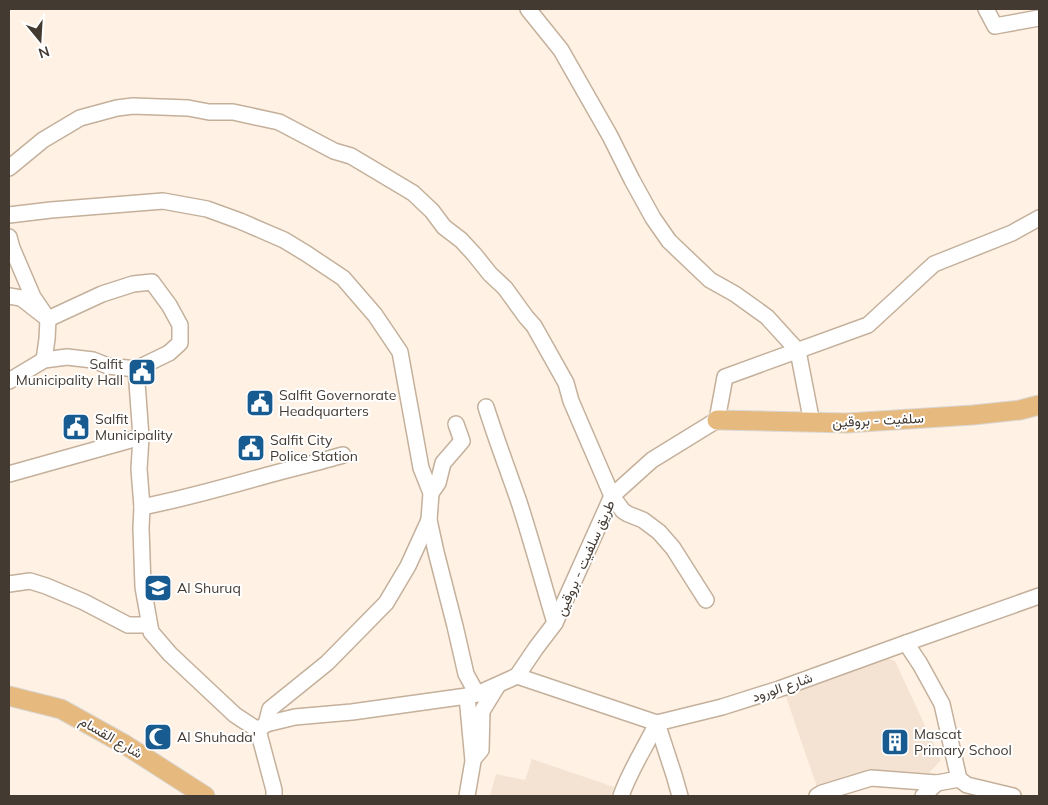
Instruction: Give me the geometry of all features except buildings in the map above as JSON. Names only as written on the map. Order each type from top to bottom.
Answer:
[{"type":"main road","name":"سلفيت - بروقين","points":[[717,420],[847,423],[973,415],[1020,410],[1039,405]]},
{"type":"main road","name":"شارع القسام","points":[[9,696],[61,709],[124,744],[205,796]]},
{"type":"main road","name":"شارع القسام","points":[[9,701],[56,714],[82,726],[195,796]]},
{"type":"street","points":[[528,9],[561,50],[610,136],[645,203],[669,241],[710,280],[735,294],[767,317],[798,351],[812,422]]},
{"type":"street","points":[[986,9],[995,26],[1039,18]]},
{"type":"street","points":[[9,168],[44,140],[80,118],[117,108],[133,106],[188,108],[209,112],[233,112],[280,122],[334,150],[351,156],[413,193],[432,211],[444,227],[461,240],[490,274],[505,288],[534,326],[566,383],[571,401],[612,496],[623,511],[643,520],[659,532],[673,548],[706,600]]},
{"type":"street","points":[[9,215],[163,201],[207,210],[240,221],[284,240],[307,254],[343,278],[376,315],[400,352],[421,468],[432,493]]},
{"type":"street","points":[[717,420],[726,377],[868,325],[934,264],[1012,233],[1039,218]]},
{"type":"street","points":[[9,237],[33,297],[48,319],[44,360]]},
{"type":"street","points":[[9,381],[44,360],[67,357],[93,360],[108,366],[136,369],[169,353],[180,343],[180,325],[170,305],[152,282],[133,284],[102,294],[48,319]]},
{"type":"street","points":[[9,296],[21,298],[48,319]]},
{"type":"street","points":[[136,369],[141,438],[139,469],[142,507],[140,528],[143,588],[151,632],[170,654],[235,715],[262,727],[295,717],[352,712],[472,695],[517,676],[657,723]]},
{"type":"street","points":[[486,407],[495,439],[506,462],[555,624]]},
{"type":"street","name":"طريق سلفيت - بروقين","points":[[517,676],[555,624],[612,496],[652,460],[717,420]]},
{"type":"street","points":[[456,424],[462,442],[443,463],[438,483],[432,493],[430,520],[436,552],[472,695],[473,761],[467,796]]},
{"type":"street","points":[[9,474],[141,438]]},
{"type":"street","points":[[142,507],[205,494],[343,454]]},
{"type":"street","points":[[274,796],[262,727],[270,709],[326,663],[386,603],[408,566],[430,520]]},
{"type":"street","points":[[9,584],[30,581],[84,602],[128,625],[149,625]]},
{"type":"street","name":"شارع الورود","points":[[657,723],[722,707],[779,689],[1039,596]]},
{"type":"street","points":[[906,643],[942,704],[959,779],[968,785],[1013,796]]},
{"type":"street","points":[[473,761],[481,750],[482,711],[498,685]]},
{"type":"street","points":[[621,796],[627,779],[657,723]]},
{"type":"street","points":[[657,723],[680,796]]},
{"type":"street","points":[[817,796],[871,778],[937,784],[959,779]]},
{"type":"street","points":[[923,796],[937,784]]},
{"type":"shaded area","points":[[885,657],[895,661],[941,760],[929,773],[879,770],[817,787],[785,694]]},
{"type":"shaded area","points":[[532,759],[614,787],[611,796],[490,796],[496,774],[525,780]]},
{"type":"place","name":"Salfit Municipality Hall","points":[[142,372]]},
{"type":"place","name":"Salfit Governorate Headquarters","points":[[260,403]]},
{"type":"place","name":"Salfit Municipality","points":[[76,427]]},
{"type":"place","name":"Salfit City Police Station","points":[[251,448]]},
{"type":"place","name":"Al Shuruq","points":[[158,588]]},
{"type":"place","name":"Al Shuhada'","points":[[158,737]]},
{"type":"place","name":"Mascat Primary School","points":[[895,742]]}]
